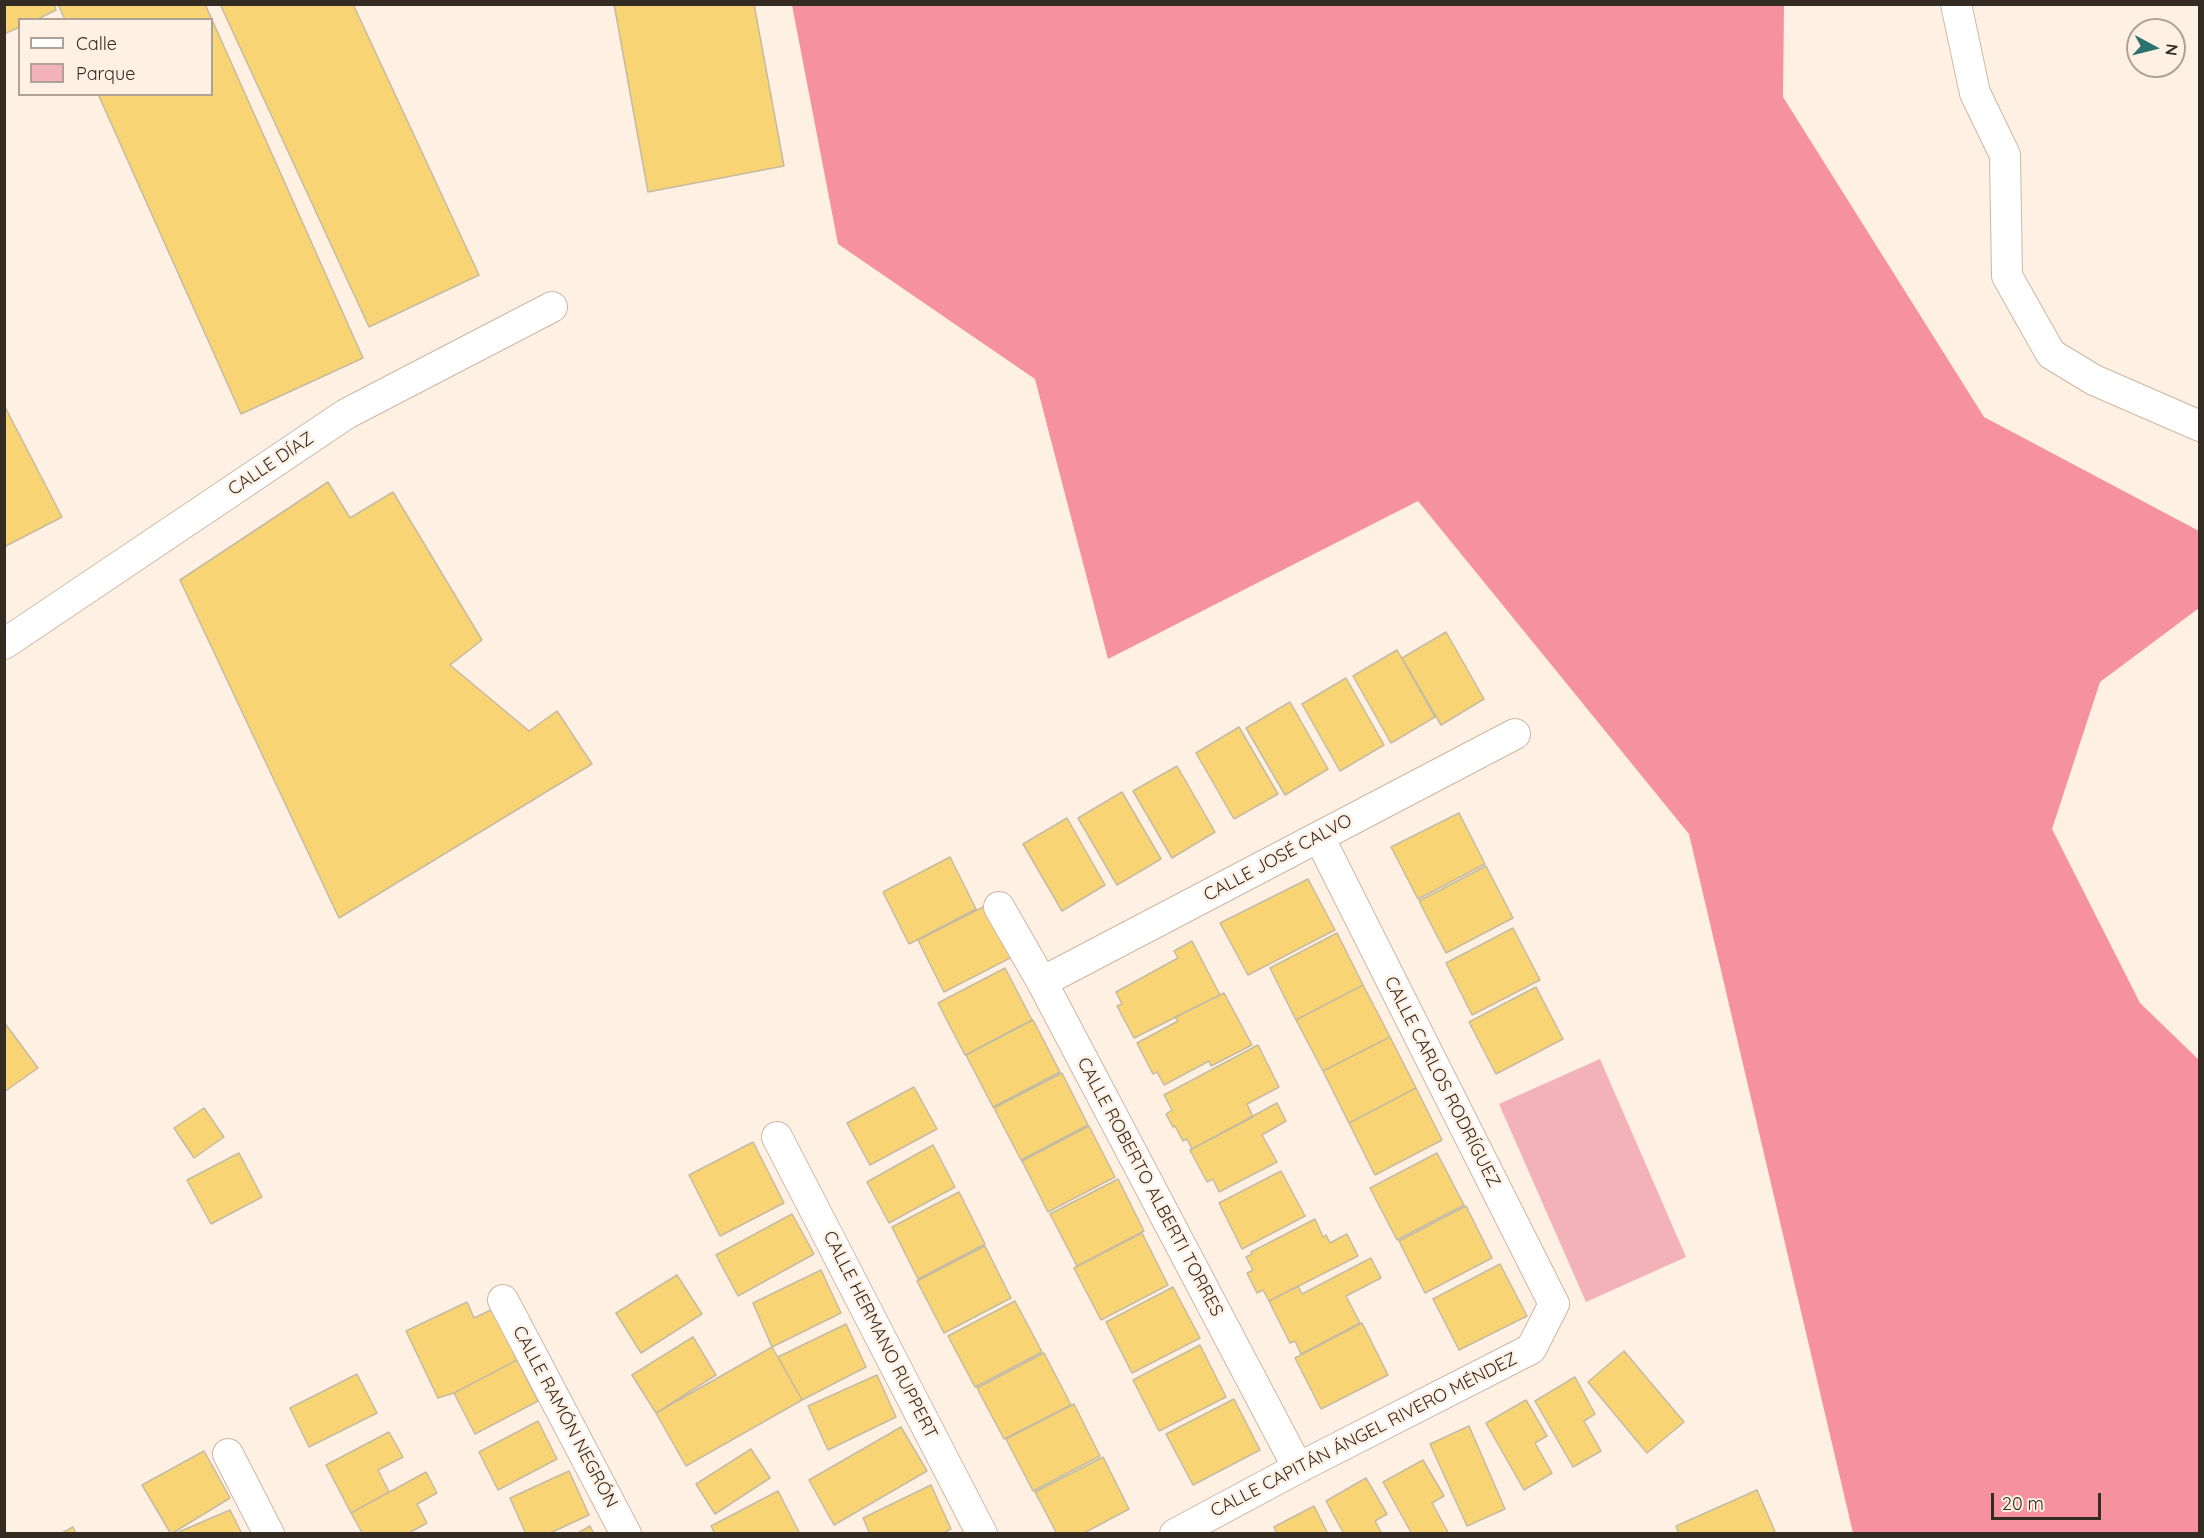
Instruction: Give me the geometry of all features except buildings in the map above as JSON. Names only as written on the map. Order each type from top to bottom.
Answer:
[{"type":"street","points":[[1956,4],[1975,93],[2005,155],[2007,276],[2051,354],[2094,380],[2199,426]]},
{"type":"street","name":"CALLE DÍAZ","points":[[4,644],[346,414],[552,307]]},
{"type":"street","name":"CALLE JOSÉ CALVO","points":[[1042,982],[1515,734]]},
{"type":"street","name":"CALLE CARLOS RODRÍGUEZ","points":[[1319,837],[1554,1304],[1542,1327]]},
{"type":"street","name":"CALLE ROBERTO ALBERTI TORRES","points":[[999,907],[1042,982],[1298,1468]]},
{"type":"street","name":"CALLE HERMANO RUPPERT","points":[[777,1137],[982,1533]]},
{"type":"street","name":"CALLE RAMÓN NEGRÓN","points":[[503,1300],[626,1533]]},
{"type":"street","name":"CALLE CAPITÁN ÁNGEL RIVERO MÉNDEZ","points":[[1175,1533],[1531,1349],[1542,1327]]},
{"type":"street","points":[[228,1454],[269,1533]]},
{"type":"green space","points":[[1600,1059],[1686,1257],[1586,1302],[1499,1104]]},
{"type":"shaded area","points":[[792,5],[1784,5],[1783,97],[1984,417],[2199,531],[2199,608],[2100,682],[2052,829],[2140,1003],[2199,1060],[2199,1533],[1853,1533],[1689,834],[1418,501],[1108,659],[1035,379],[838,244]]}]
